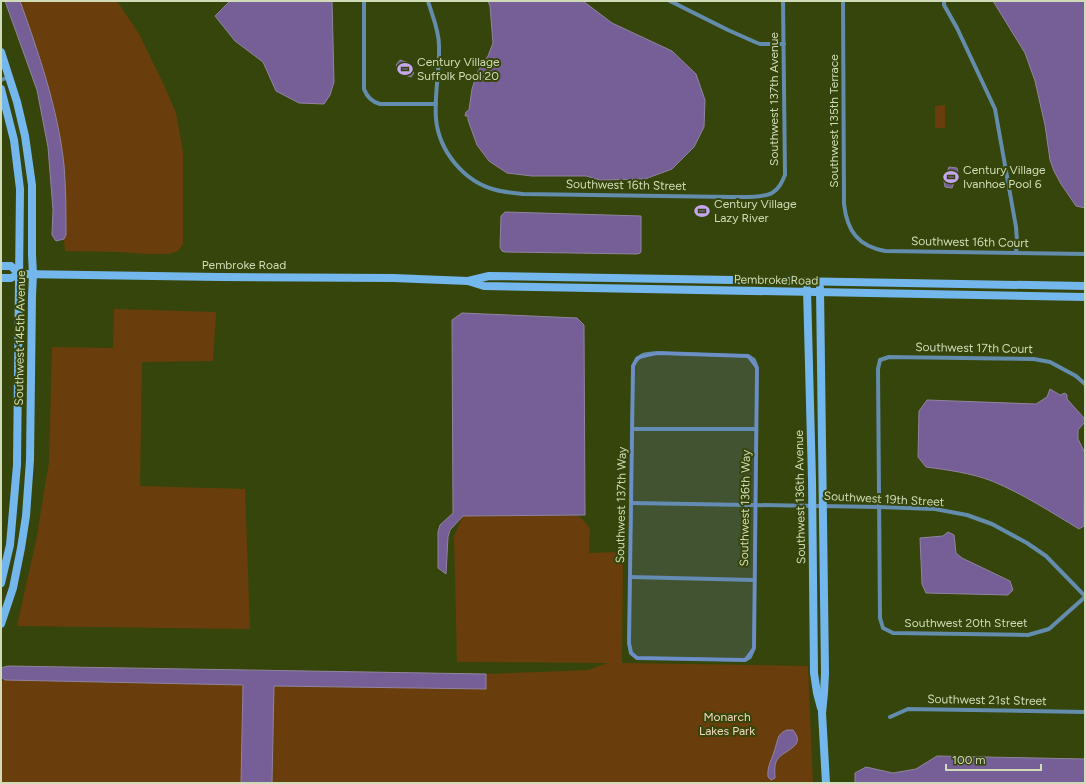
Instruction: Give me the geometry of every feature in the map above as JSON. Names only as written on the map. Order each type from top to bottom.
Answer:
[{"type":"street","points":[[364,1],[364,89],[367,96],[371,100],[380,104],[436,104]]},
{"type":"street","name":"Southwest 16th Street","points":[[428,1],[439,46],[436,104],[438,131],[452,159],[465,173],[480,184],[495,190],[523,194],[732,197],[760,196],[772,193]]},
{"type":"street","points":[[670,1],[760,44],[784,44]]},
{"type":"street","name":"Southwest 137th Avenue","points":[[772,193],[781,185],[785,175],[783,1]]},
{"type":"street","name":"Southwest 135th Terrace","points":[[843,1],[844,204],[849,226],[858,238]]},
{"type":"street","points":[[944,1],[944,5],[957,28],[995,109],[1016,227],[1016,253]]},
{"type":"street","name":"Southwest 145th Avenue","points":[[1,52],[11,80],[25,136],[32,185],[33,274],[30,460],[26,516],[12,588],[1,624]]},
{"type":"street","points":[[1,80],[11,80]]},
{"type":"street","points":[[1,88],[11,80]]},
{"type":"street","name":"Southwest 145th Avenue","points":[[1,88],[14,140],[20,189],[17,465],[10,545],[1,583]]},
{"type":"street","name":"Southwest 16th Court","points":[[858,238],[872,248],[885,251],[1085,254]]},
{"type":"street","name":"Pembroke Road","points":[[1,266],[11,266],[19,274]]},
{"type":"street","name":"Pembroke Road","points":[[1,278],[11,278],[19,274],[393,278],[468,281],[484,286],[1085,297]]},
{"type":"street","name":"Pembroke Road","points":[[468,281],[489,276],[1085,286]]},
{"type":"street","name":"Southwest 136th Avenue","points":[[807,281],[813,506],[814,674],[816,694],[822,713]]},
{"type":"street","name":"Southwest 136th Avenue","points":[[820,281],[825,673],[822,713],[826,783]]},
{"type":"street","name":"Southwest 137th Way","points":[[750,657],[745,660],[637,658],[631,653],[629,643],[633,366],[637,358],[646,354],[748,356],[754,360]]},
{"type":"street","name":"Southwest 17th Court","points":[[879,507],[878,369],[880,360],[889,356],[1034,359],[1050,362],[1076,376],[1085,384]]},
{"type":"street","name":"Southwest 136th Way","points":[[750,657],[754,648],[757,368],[754,360]]},
{"type":"street","points":[[632,429],[756,428]]},
{"type":"street","name":"Southwest 19th Street","points":[[631,503],[935,509],[967,515],[992,524],[1046,556],[1085,596]]},
{"type":"street","name":"Southwest 20th Street","points":[[879,507],[880,618],[883,628],[893,632],[1028,635],[1049,630],[1085,596]]},
{"type":"street","points":[[630,577],[754,580]]},
{"type":"street","name":"Southwest 21st Street","points":[[890,718],[908,709],[1085,712]]},
{"type":"highlighted area","points":[[658,353],[748,356],[757,368],[754,648],[745,660],[637,658],[631,653],[629,643],[633,366],[637,358]]},
{"type":"green space","points":[[20,1],[117,1],[139,34],[176,113],[183,152],[183,244],[178,251],[169,254],[146,254],[65,251],[66,191],[61,144],[47,82]]},
{"type":"green space","points":[[945,105],[945,128],[935,128],[935,106]]},
{"type":"green space","points":[[114,309],[216,312],[213,361],[142,362],[140,486],[245,489],[250,629],[17,626],[36,541],[49,462],[52,347],[113,348]]},
{"type":"green space","name":"Monarch Lakes Park","points":[[463,516],[579,516],[590,528],[589,553],[623,552],[622,663],[808,666],[813,783],[272,783],[274,686],[485,689],[486,674],[588,670],[608,663],[457,662],[454,536]]},
{"type":"green space","points":[[1,681],[243,685],[241,783],[1,783]]},
{"type":"shaded area","points":[[5,1],[20,1],[41,61],[57,123],[64,165],[66,191],[66,235],[64,239],[56,241],[52,235],[53,210],[48,147],[37,90]]},
{"type":"shaded area","points":[[230,1],[332,1],[334,82],[330,95],[324,104],[299,103],[276,91],[263,62],[235,41],[215,16]]},
{"type":"shaded area","points":[[488,1],[583,1],[612,23],[672,51],[696,74],[705,100],[704,127],[694,147],[672,169],[645,179],[600,180],[586,176],[532,176],[507,173],[489,161],[477,145],[468,116],[465,116],[466,112],[469,110],[472,89],[478,71],[488,56],[493,43],[490,6]]},
{"type":"shaded area","points":[[993,1],[1085,1],[1085,208],[1076,206],[1054,171],[1050,160],[1045,125],[1035,81],[1025,53]]},
{"type":"shaded area","name":"Century Village Suffolk Pool 20","points":[[400,60],[409,63],[408,66],[414,73],[411,77],[402,74],[402,71],[396,65]]},
{"type":"shaded area","name":"Century Village Ivanhoe Pool 6","points":[[949,167],[957,168],[959,178],[955,179],[952,188],[945,187],[943,176],[946,175]]},
{"type":"shaded area","name":"Century Village Lazy River","points":[[699,208],[707,209],[707,215],[697,215],[696,212]]},
{"type":"shaded area","points":[[505,212],[641,216],[641,252],[637,254],[505,252],[502,251],[500,247],[501,216]]},
{"type":"shaded area","points":[[462,313],[577,318],[584,325],[585,515],[463,516],[450,530],[448,537],[446,574],[438,568],[438,532],[440,525],[453,513],[452,320]]},
{"type":"shaded area","points":[[1050,389],[1060,395],[1065,393],[1067,395],[1067,399],[1084,418],[1085,422],[1078,430],[1078,439],[1085,453],[1084,526],[1079,529],[1037,504],[992,481],[976,476],[926,467],[918,457],[919,411],[927,400],[1036,404],[1047,397]]},
{"type":"shaded area","points":[[948,532],[954,535],[956,553],[962,558],[1010,581],[1013,590],[1008,595],[926,593],[922,584],[920,538],[943,536]]},
{"type":"shaded area","points":[[8,666],[486,674],[486,689],[274,686],[272,783],[241,783],[243,685],[5,680],[1,677],[1,668]]},
{"type":"shaded area","points":[[787,730],[793,730],[797,736],[797,741],[792,748],[778,758],[775,766],[775,778],[771,780],[768,777],[768,770],[779,736]]},
{"type":"shaded area","points":[[937,756],[1085,759],[1085,783],[855,783],[855,773],[866,767],[893,773],[916,769]]},
{"type":"place","name":"Century Village Suffolk Pool 20","points":[[405,69]]},
{"type":"place","name":"Century Village Ivanhoe Pool 6","points":[[951,177]]},
{"type":"place","name":"Century Village Lazy River","points":[[702,211]]}]
